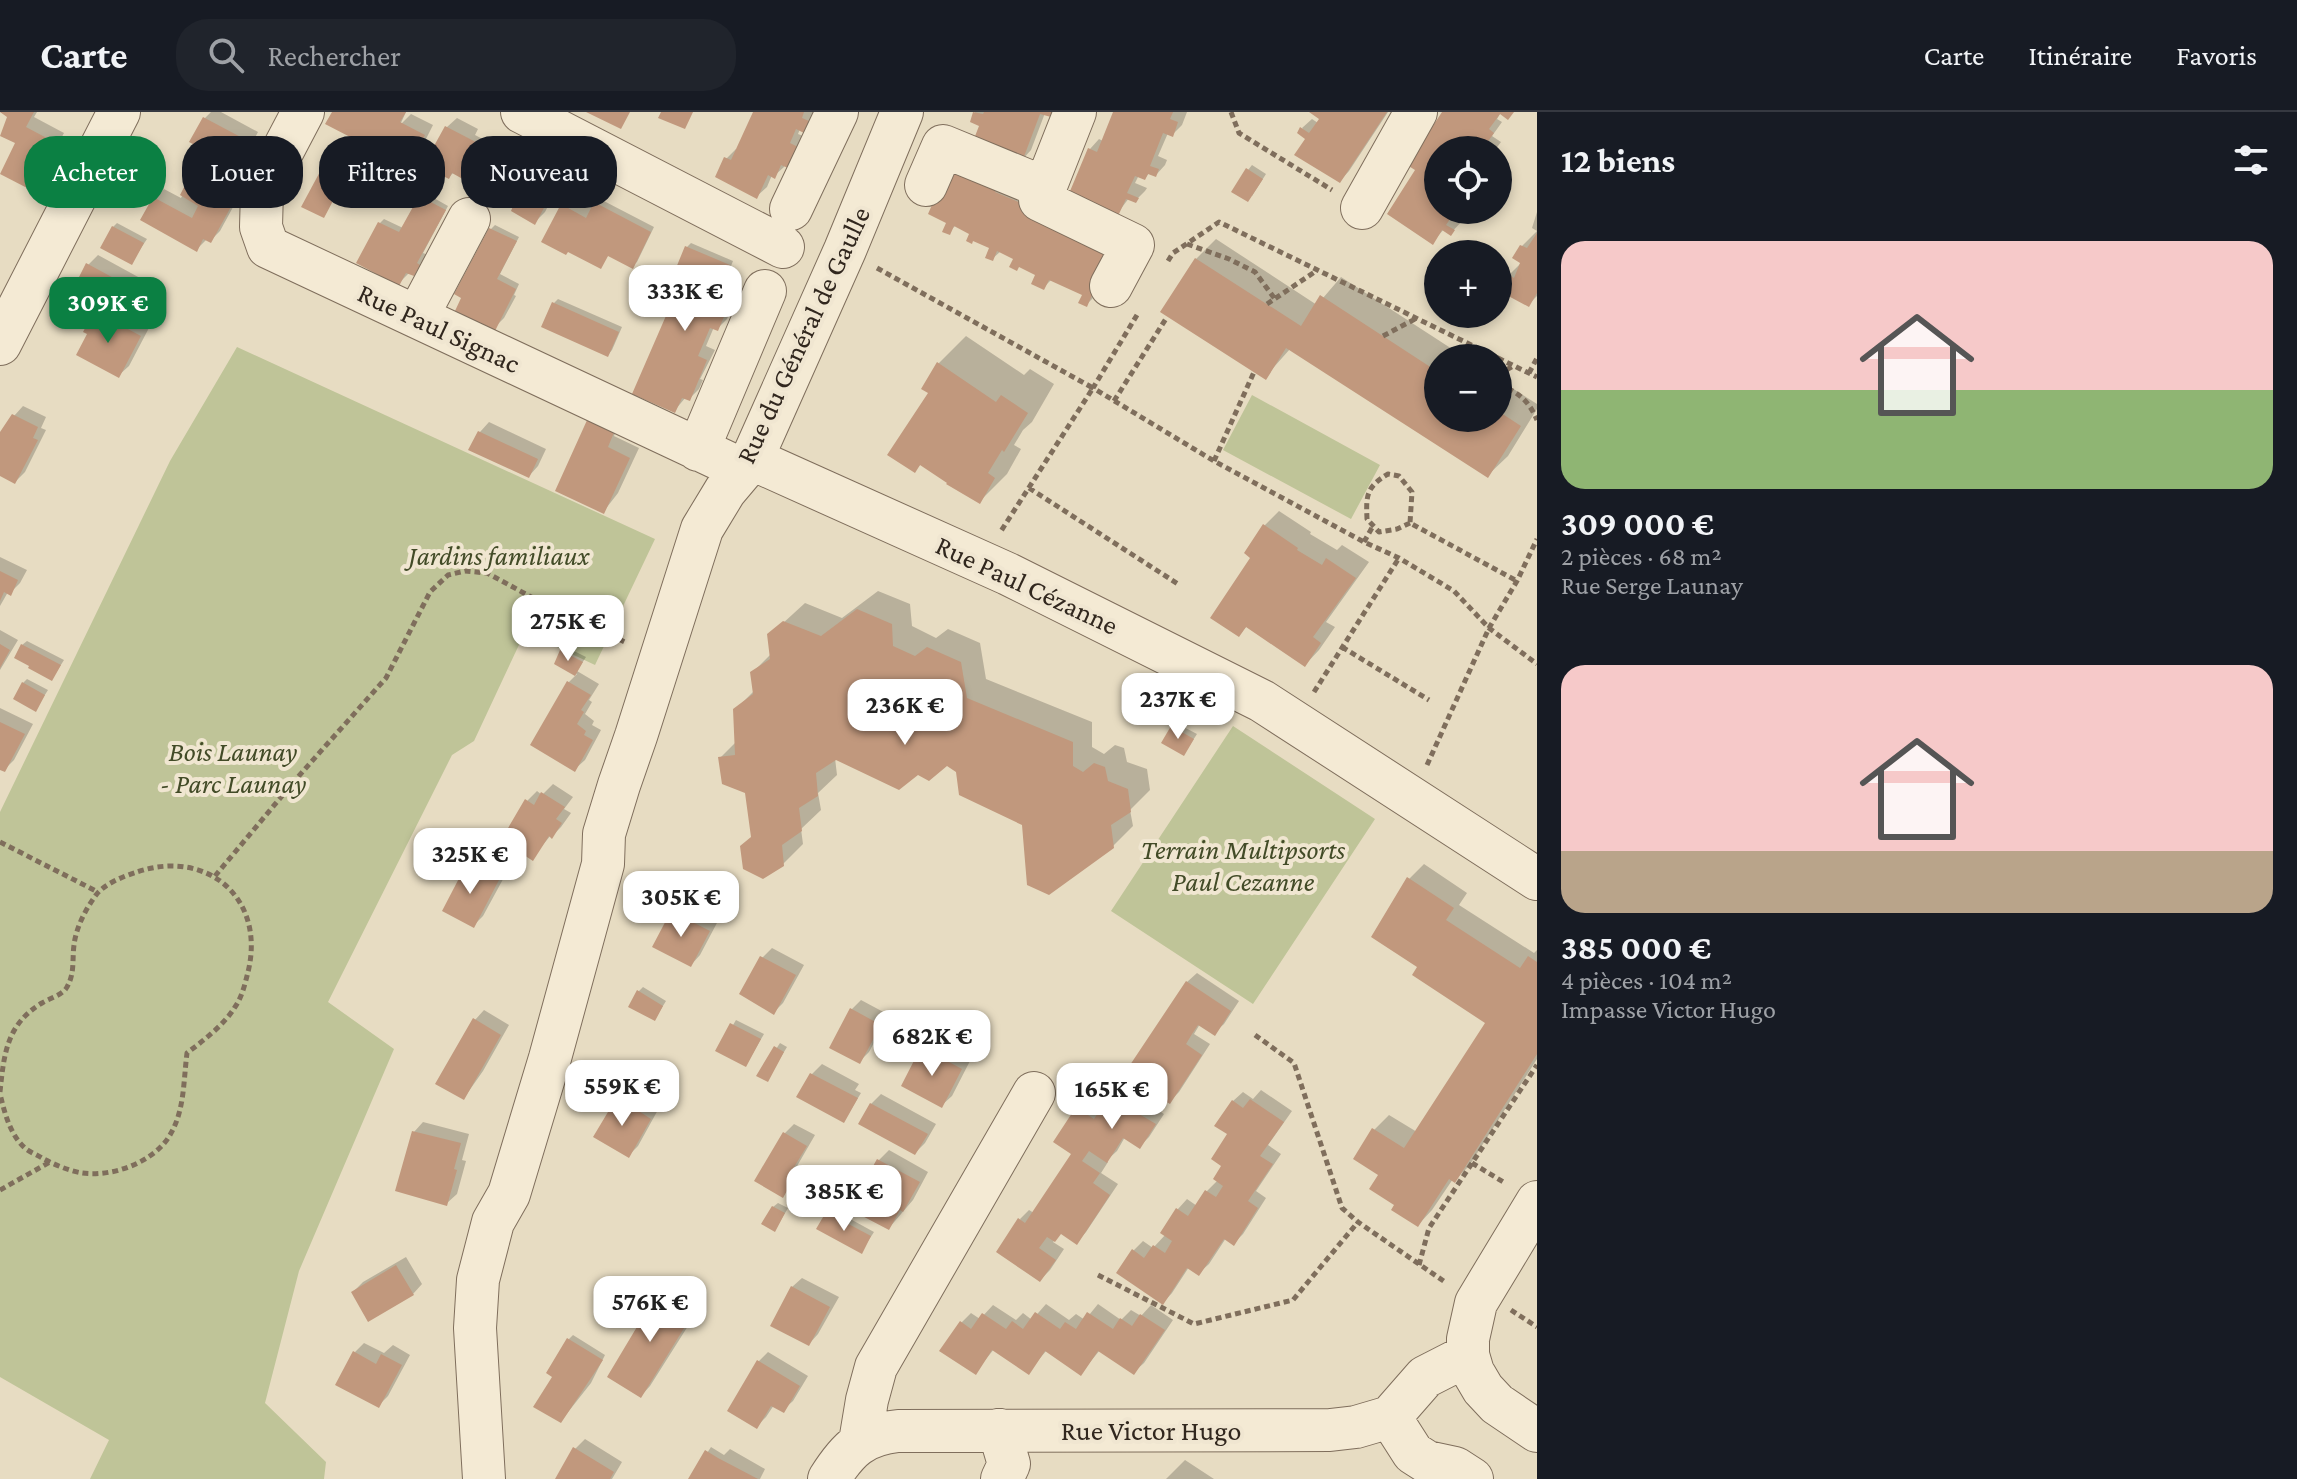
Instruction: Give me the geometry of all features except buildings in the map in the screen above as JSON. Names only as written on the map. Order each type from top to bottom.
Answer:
[{"type":"street","points":[[0,344],[119,112]]},
{"type":"street","name":"Rue Paul Signac","points":[[303,112],[262,190],[261,227],[268,247],[698,450],[747,464]]},
{"type":"street","points":[[522,112],[787,228],[837,112]]},
{"type":"street","name":"Rue du Général de Gaulle","points":[[484,1479],[475,1328],[478,1280],[493,1222],[509,1194],[550,1058],[603,864],[604,834],[702,529],[725,491],[747,464],[845,250],[902,112]]},
{"type":"street","points":[[1075,112],[1040,200],[1133,245],[1126,297]]},
{"type":"street","points":[[1362,208],[1416,112]]},
{"type":"street","points":[[926,185],[943,146],[1045,188]]},
{"type":"street","points":[[417,317],[469,219]]},
{"type":"street","points":[[698,450],[765,291]]},
{"type":"street","name":"Rue Paul Cézanne","points":[[747,464],[980,562],[1262,701],[1537,879]]},
{"type":"street","points":[[829,1479],[860,1442],[876,1367],[1034,1093]]},
{"type":"street","points":[[1537,1202],[1476,1303],[1470,1322],[1468,1355],[1483,1389],[1497,1404],[1537,1431]]},
{"type":"street","points":[[1468,1355],[1425,1377],[1390,1417],[1413,1453],[1427,1462],[1455,1468],[1472,1479]]},
{"type":"street","name":"Rue Victor Hugo","points":[[860,1442],[880,1433],[898,1431],[1330,1430],[1356,1427],[1390,1417]]},
{"type":"street","points":[[999,1430],[1009,1464],[1002,1479]]},
{"type":"path","points":[[1231,112],[1239,133],[1362,208]]},
{"type":"path","points":[[1165,266],[1173,253],[1219,222],[1469,344]]},
{"type":"path","points":[[1186,244],[1255,272],[1275,299]]},
{"type":"path","points":[[845,250],[1093,388],[1214,461],[1399,558],[1454,591],[1489,628],[1537,664]]},
{"type":"path","points":[[1267,304],[1317,270]]},
{"type":"path","points":[[980,562],[1093,388],[1126,297]]},
{"type":"path","points":[[1114,401],[1167,317]]},
{"type":"path","points":[[1383,336],[1416,318]]},
{"type":"path","points":[[1529,373],[1537,358]]},
{"type":"path","points":[[1514,366],[1537,377]]},
{"type":"path","points":[[1214,461],[1254,372]]},
{"type":"path","points":[[1512,390],[1530,404],[1537,420]]},
{"type":"path","points":[[1388,474],[1399,476],[1412,492],[1410,523],[1379,532],[1373,526],[1367,519],[1366,497],[1374,482],[1388,474]]},
{"type":"path","points":[[1029,488],[1178,584]]},
{"type":"path","points":[[1410,523],[1517,581]]},
{"type":"path","points":[[1364,542],[1373,526]]},
{"type":"path","points":[[1408,796],[1426,768],[1489,628],[1534,552],[1537,539]]},
{"type":"path","points":[[1294,723],[1399,558]]},
{"type":"path","points":[[215,876],[386,678],[430,592],[448,575],[465,571],[487,573],[616,639],[661,655]]},
{"type":"path","points":[[1342,647],[1429,700]]},
{"type":"path","points":[[0,842],[98,892]]},
{"type":"path","points":[[153,867],[183,867],[215,876],[236,896],[250,922],[252,956],[235,1007],[187,1053],[183,1100],[176,1123],[165,1143],[141,1162],[110,1172],[82,1173],[50,1162],[26,1149],[8,1124],[0,1093],[4,1057],[12,1032],[28,1012],[66,990],[73,972],[74,945],[82,917],[98,892],[124,876],[153,867]]},
{"type":"path","points":[[1255,1035],[1294,1063],[1342,1208],[1476,1303]]},
{"type":"path","points":[[1419,1265],[1429,1228],[1537,1065]]},
{"type":"path","points":[[0,1190],[50,1162]]},
{"type":"path","points":[[1098,1275],[1194,1324],[1293,1300],[1358,1222]]},
{"type":"green space","name":"Bois Launay - Parc Launay","points":[[237,347],[655,539],[595,665],[525,632],[474,741],[452,755],[328,1002],[394,1049],[299,1271],[265,1403],[326,1462],[324,1479],[90,1479],[109,1440],[0,1377],[0,812],[170,461]]},
{"type":"green space","points":[[1252,395],[1380,465],[1351,519],[1223,450]]},
{"type":"green space","name":"Terrain Multipsorts Paul Cezanne","points":[[1233,726],[1375,819],[1253,1004],[1111,911]]},
{"type":"park label","name":"Jardins familiaux","points":[[499,555]]}]
